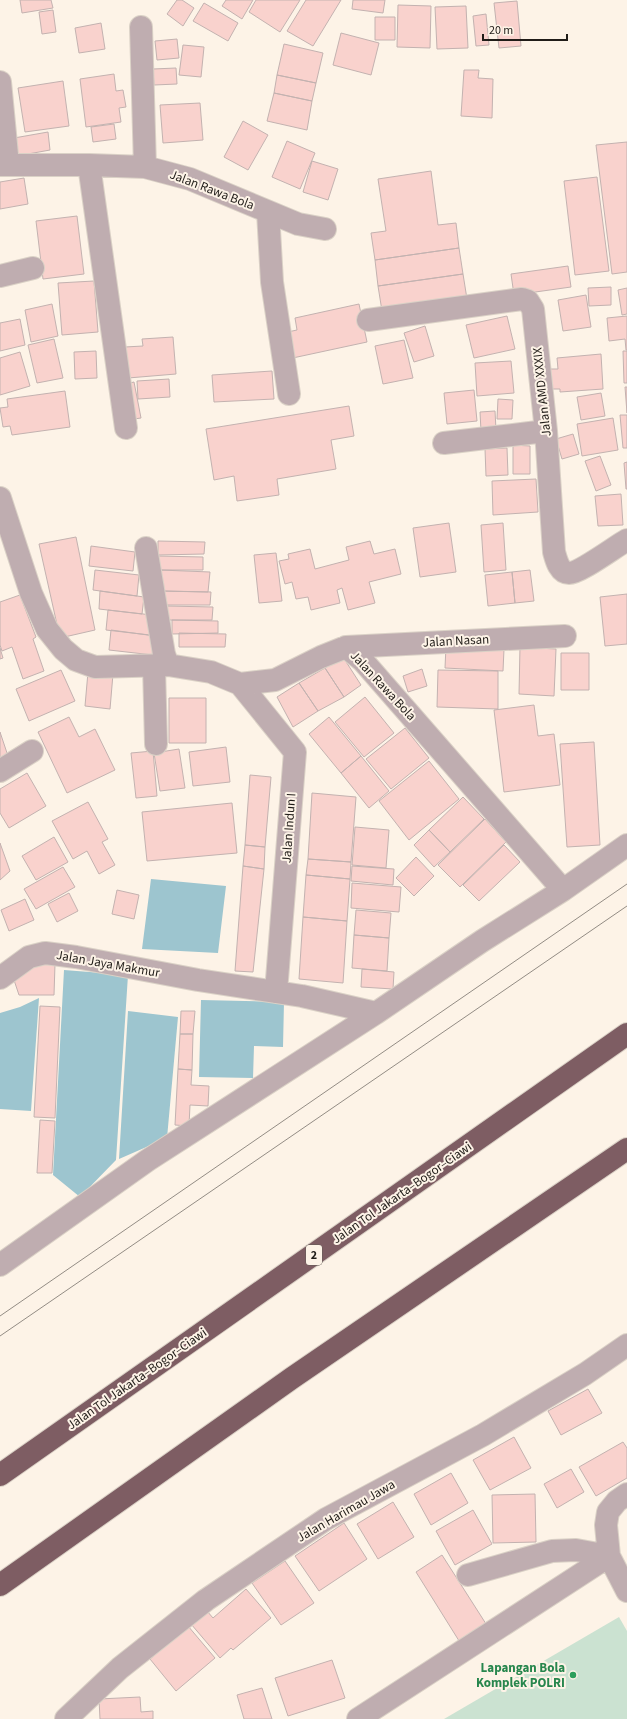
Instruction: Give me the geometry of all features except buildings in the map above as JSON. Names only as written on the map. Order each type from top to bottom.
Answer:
[{"type":"highway","name":"Jalan Tol Jakarta–Bogor–Ciawi","points":[[0,1475],[627,1034]]},
{"type":"highway","points":[[0,1585],[292,1378],[627,1149]]},
{"type":"street","points":[[141,27],[146,167]]},
{"type":"street","points":[[0,82],[4,165]]},
{"type":"street","name":"Jalan Rawa Bola","points":[[4,165],[146,167],[190,179],[244,200],[268,212],[298,224],[325,229]]},
{"type":"street","points":[[89,165],[126,428]]},
{"type":"street","points":[[268,212],[272,282],[289,394]]},
{"type":"street","points":[[0,276],[33,268]]},
{"type":"street","name":"Jalan AMD XXXIX","points":[[368,320],[522,299],[528,301],[533,309],[546,431],[554,552],[556,561],[562,570],[569,573],[579,570],[627,540]]},
{"type":"street","points":[[444,443],[546,431]]},
{"type":"street","name":"Jalan Rawa Bola","points":[[2,512],[31,593],[47,629],[63,649],[76,660],[94,667],[161,665],[211,672],[240,684],[275,680],[321,657],[346,647],[363,661],[563,890]]},
{"type":"street","points":[[146,548],[164,654],[161,665],[156,744]]},
{"type":"street","name":"Jalan Nasan","points":[[346,647],[565,636]]},
{"type":"street","name":"Jalan Indun I","points":[[240,684],[295,752],[276,992]]},
{"type":"street","points":[[0,771],[32,751]]},
{"type":"street","points":[[0,1265],[148,1160],[376,1013],[482,941],[563,890],[627,845]]},
{"type":"street","name":"Jalan Jaya Makmur","points":[[0,978],[30,957],[45,953],[76,957],[198,980],[302,996],[376,1013]]},
{"type":"street","name":"Jalan Harimau Jawa","points":[[66,1719],[120,1668],[206,1600],[326,1519],[483,1434],[585,1374],[627,1345]]},
{"type":"street","points":[[627,1494],[617,1501],[608,1512],[606,1525],[609,1556],[627,1591]]},
{"type":"street","points":[[468,1575],[552,1551],[576,1550],[609,1556]]},
{"type":"street","points":[[358,1719],[609,1556]]},
{"type":"green space","name":"Lapangan Bola Komplek POLRI","points":[[619,1617],[627,1631],[627,1719],[444,1719]]},
{"type":"water","points":[[151,879],[226,886],[218,953],[142,949]]},
{"type":"water","points":[[64,970],[128,975],[116,1160],[80,1197],[53,1175]]},
{"type":"water","points":[[39,998],[31,1111],[0,1109],[0,1013],[20,1007]]},
{"type":"water","points":[[201,1000],[284,1002],[283,1047],[254,1046],[253,1078],[199,1077]]},
{"type":"water","points":[[128,1011],[178,1017],[167,1138],[119,1159]]},
{"type":"tram line","points":[[0,1316],[627,884]]},
{"type":"tram line","points":[[0,1336],[627,906]]},
{"type":"place","name":"Lapangan Bola Komplek POLRI","points":[[573,1675]]}]
